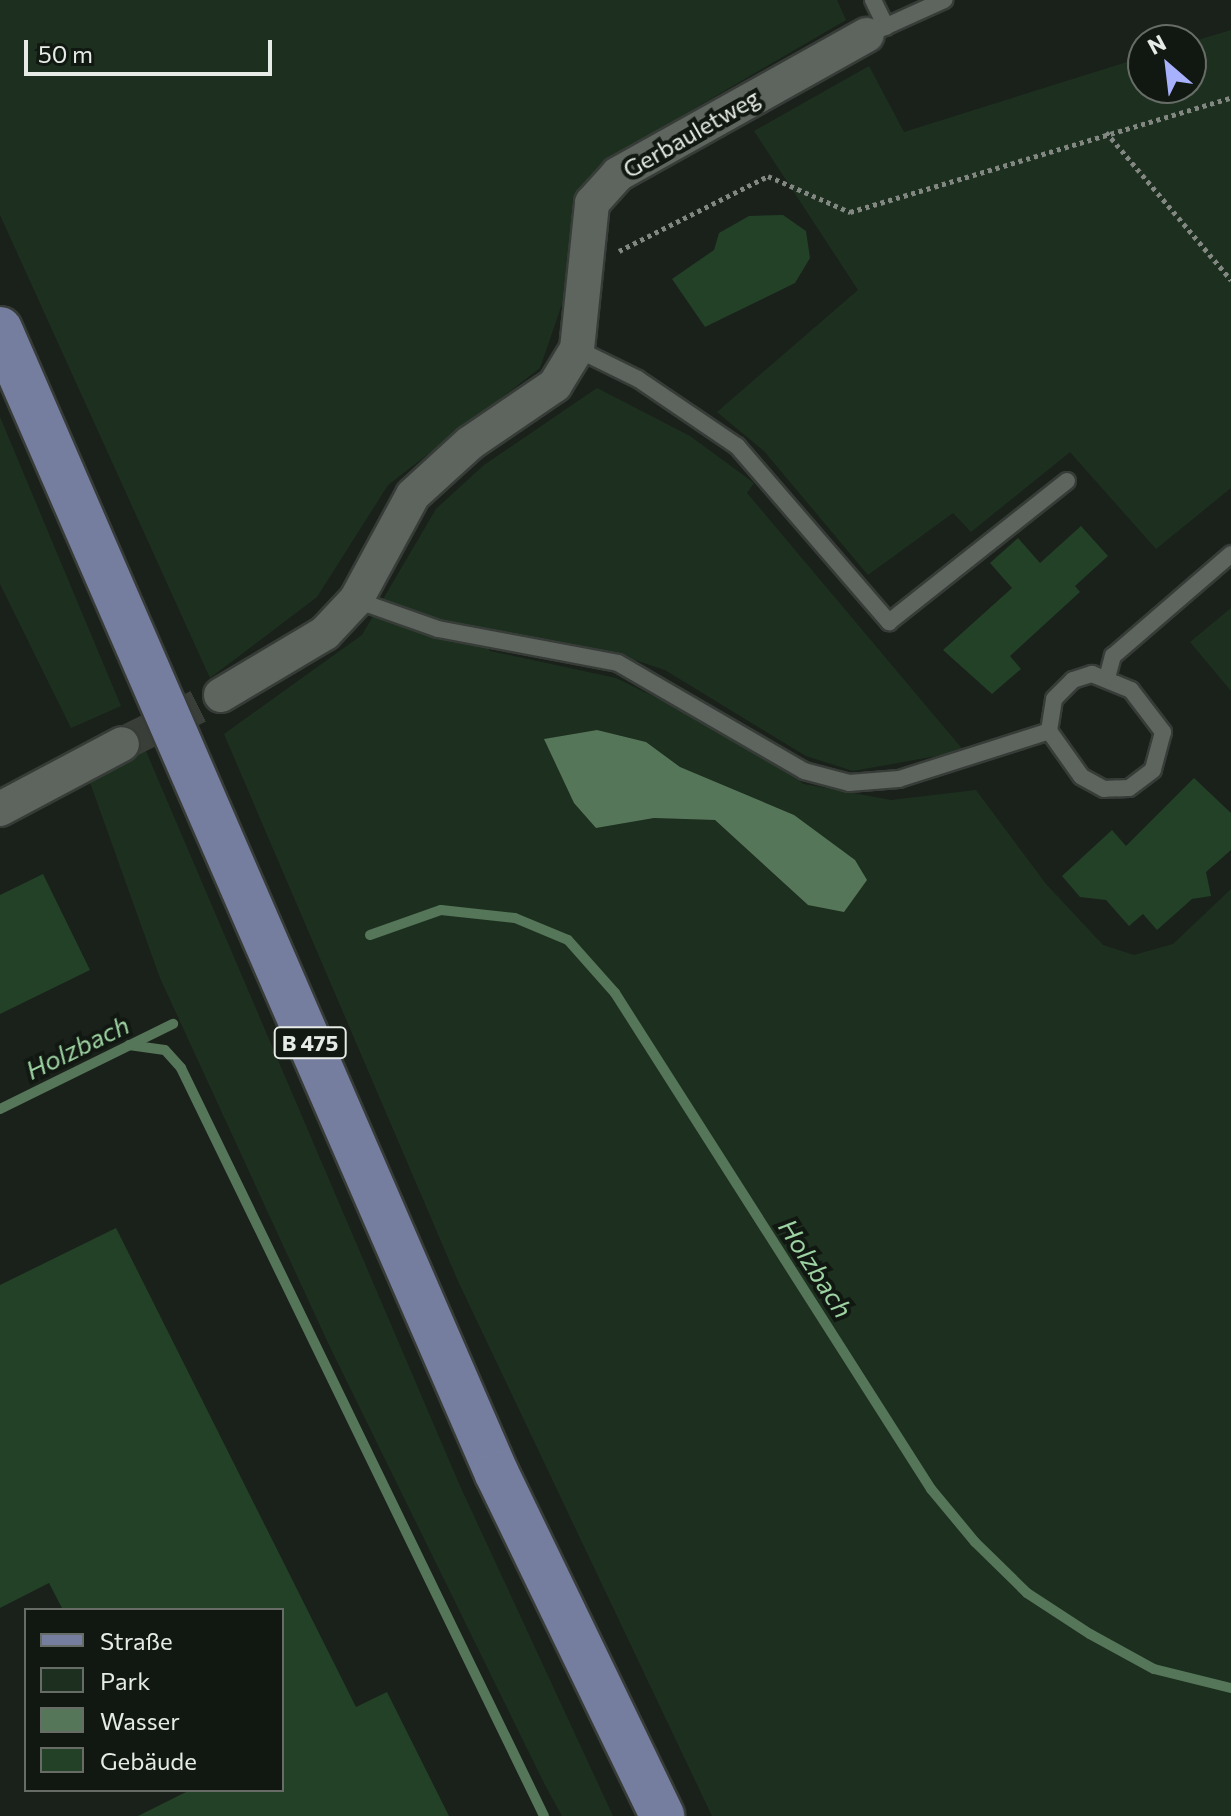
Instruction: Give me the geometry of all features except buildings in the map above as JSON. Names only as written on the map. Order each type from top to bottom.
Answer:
[{"type":"main road","name":"B 475","points":[[0,329],[497,1474],[662,1816]]},
{"type":"street","name":"Gerbauletweg","points":[[221,695],[325,633],[356,600],[413,495],[470,443],[555,385],[577,349],[592,203],[618,174],[877,31]]},
{"type":"street","points":[[0,809],[122,744]]},
{"type":"lane","points":[[873,0],[877,31],[944,0]]},
{"type":"lane","points":[[577,349],[638,379],[737,446],[889,622],[1067,481]]},
{"type":"lane","points":[[1107,678],[1113,656],[1231,554]]},
{"type":"lane","points":[[356,600],[438,629],[618,663],[804,771],[849,783],[899,779],[1049,731]]},
{"type":"lane","points":[[1092,674],[1131,690],[1163,732],[1153,770],[1129,788],[1104,789],[1081,776],[1049,731],[1054,699],[1073,680],[1092,674]]},
{"type":"path","points":[[586,268],[768,176],[850,212],[1106,132],[1231,98]]},
{"type":"path","points":[[1106,132],[1231,280]]},
{"type":"green space","points":[[0,0],[837,0],[846,20],[606,160],[581,189],[570,281],[540,368],[388,485],[317,597],[210,678],[0,215]]},
{"type":"green space","points":[[1231,30],[1231,488],[1156,549],[1070,452],[971,532],[953,513],[868,575],[764,451],[717,412],[858,290],[754,131],[869,66],[904,132],[1127,62],[1127,104],[1207,104],[1207,37]]},
{"type":"green space","points":[[597,388],[690,436],[754,483],[747,493],[964,751],[853,771],[806,756],[665,670],[608,651],[477,628],[490,651],[616,678],[720,729],[804,784],[891,800],[976,790],[1046,884],[1103,945],[1134,955],[1173,944],[1231,889],[1231,1816],[712,1816],[458,1281],[224,734],[362,635],[436,509],[484,465]],"holes":[[[597,730],[646,742],[680,767],[794,815],[808,905],[715,820],[654,818],[596,828],[545,739]]]},
{"type":"green space","points":[[0,417],[121,706],[71,728],[0,584]]},
{"type":"green space","points":[[1231,608],[1231,691],[1190,642]]},
{"type":"green space","points":[[145,749],[460,1486],[613,1816],[562,1816],[545,1785],[329,1345],[160,978],[88,777]]},
{"type":"water","points":[[597,730],[646,742],[680,767],[794,815],[855,860],[867,880],[844,912],[808,905],[715,820],[654,818],[596,828],[574,803],[544,739]]},
{"type":"waterway","name":"Holzbach","points":[[370,935],[441,910],[515,918],[568,940],[615,993],[931,1489],[975,1542],[1027,1593],[1090,1634],[1154,1669],[1231,1688]]},
{"type":"waterway","name":"Holzbach","points":[[0,1109],[173,1024]]},
{"type":"waterway","points":[[129,1045],[165,1050],[181,1068],[544,1816]]},
{"type":"tunnel","points":[[122,744],[221,695]]}]
